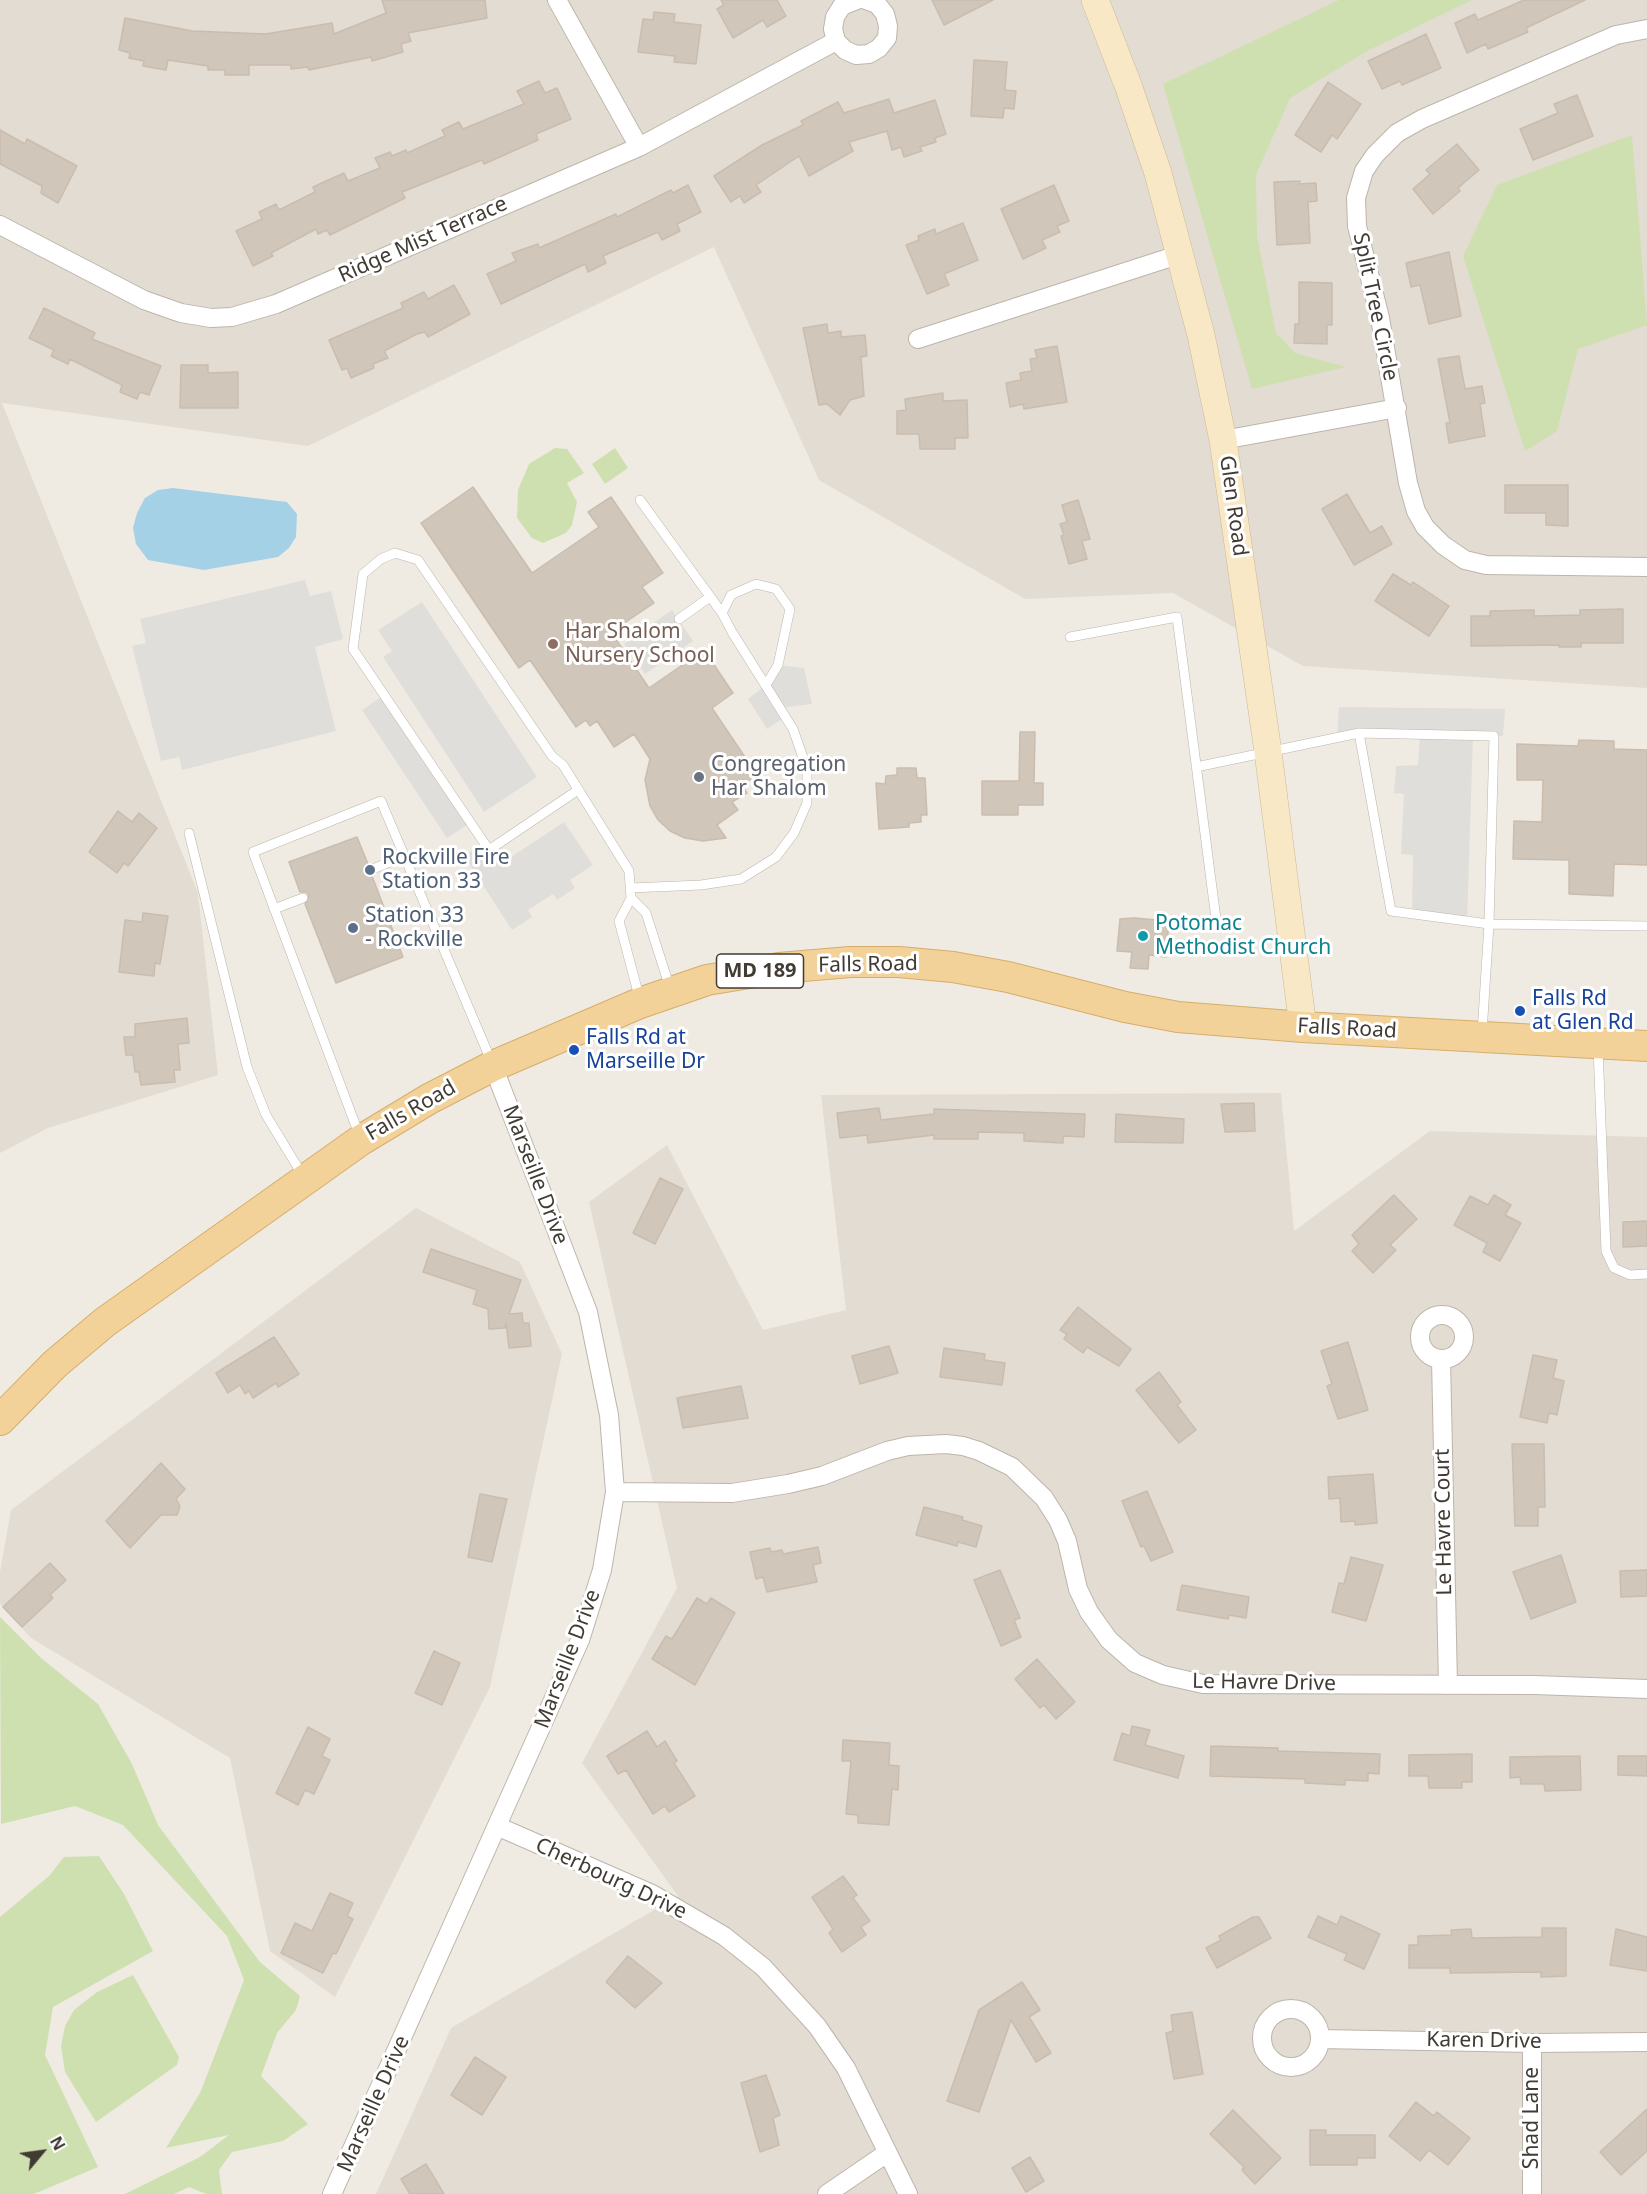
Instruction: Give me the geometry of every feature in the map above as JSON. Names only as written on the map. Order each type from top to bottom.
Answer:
[{"type":"main road","name":"Glen Road","points":[[1095,0],[1132,96],[1181,254],[1223,440],[1268,752],[1303,1027]]},
{"type":"main road","name":"Falls Road","points":[[0,1420],[55,1364],[105,1322],[304,1178],[361,1140],[429,1099],[493,1066],[640,1003],[707,980],[779,968],[850,962],[899,962],[953,967],[1008,977],[1125,1007],[1178,1017],[1303,1027],[1647,1046]]},
{"type":"street","points":[[557,0],[639,147]]},
{"type":"street","points":[[857,0],[842,6],[835,17],[832,29],[836,41],[845,50],[856,55],[868,54],[879,48],[886,38],[888,26],[885,14],[877,4],[866,0]]},
{"type":"street","name":"Split Tree Circle","points":[[1647,29],[1616,35],[1422,119],[1397,133],[1376,154],[1364,171],[1356,198],[1357,226],[1380,318],[1408,483],[1416,511],[1425,527],[1443,545],[1465,560],[1509,567],[1647,567]]},
{"type":"street","name":"Ridge Mist Terrace","points":[[0,225],[144,300],[181,313],[211,318],[232,317],[276,304],[639,147],[836,41]]},
{"type":"street","points":[[918,339],[1181,254]]},
{"type":"street","points":[[1223,440],[1396,408]]},
{"type":"street","name":"Marseille Drive","points":[[332,2194],[499,1827],[580,1640],[602,1570],[615,1492],[609,1415],[588,1312],[493,1066]]},
{"type":"street","name":"Le Havre Court","points":[[1441,1359],[1448,1685]]},
{"type":"street","name":"Le Havre Drive","points":[[615,1492],[732,1493],[822,1476],[908,1446],[946,1444],[963,1446],[1012,1467],[1044,1498],[1058,1520],[1067,1541],[1078,1589],[1089,1612],[1108,1640],[1135,1663],[1149,1670],[1182,1681],[1203,1684],[1647,1689]]},
{"type":"street","name":"Cherbourg Drive","points":[[499,1827],[652,1894],[724,1936],[763,1967],[817,2026],[846,2068],[908,2194]]},
{"type":"street","name":"Karen Drive","points":[[1320,2039],[1532,2043],[1647,2042]]},
{"type":"street","name":"Shad Lane","points":[[1532,2043],[1532,2194]]},
{"type":"street","points":[[827,2194],[887,2153]]},
{"type":"lane","points":[[631,893],[741,879],[776,857],[794,833],[807,803],[807,769],[793,729],[722,613],[640,500]]},
{"type":"lane","points":[[578,790],[489,850],[353,649],[363,574],[381,559],[395,553],[418,560],[552,756],[563,765],[629,871],[631,893],[619,921],[640,1003]]},
{"type":"lane","points":[[722,613],[730,596],[756,584],[776,589],[790,609],[778,665],[766,685]]},
{"type":"lane","points":[[679,619],[710,597]]},
{"type":"lane","points":[[1070,637],[1177,617],[1216,919]]},
{"type":"lane","points":[[1359,733],[1391,911],[1489,924],[1647,926]]},
{"type":"lane","points":[[1197,767],[1359,733],[1494,736],[1489,924],[1482,1037]]},
{"type":"lane","points":[[361,1140],[253,852],[381,801],[493,1066]]},
{"type":"lane","points":[[189,833],[247,1067],[266,1115],[304,1178]]},
{"type":"lane","points":[[370,870],[403,857]]},
{"type":"lane","points":[[631,893],[646,913],[672,992]]},
{"type":"lane","points":[[274,909],[303,898]]},
{"type":"lane","points":[[1598,1045],[1606,1251],[1614,1268],[1630,1275],[1647,1275]]},
{"type":"shaded area","points":[[0,0],[1647,0],[1647,688],[1303,666],[1173,593],[1025,599],[819,480],[714,247],[308,446],[2,403],[198,893],[218,1075],[48,1128],[0,1153]]},
{"type":"shaded area","points":[[305,580],[310,596],[331,591],[343,639],[315,647],[336,731],[182,770],[179,757],[161,761],[132,646],[146,643],[140,619]]},
{"type":"shaded area","points":[[422,602],[537,777],[484,812],[383,657],[392,651],[378,630]]},
{"type":"shaded area","points":[[672,610],[693,641],[645,674],[624,644]]},
{"type":"shaded area","points":[[778,665],[804,668],[812,704],[780,708],[785,717],[767,729],[748,699],[766,685]]},
{"type":"shaded area","points":[[384,695],[470,823],[447,838],[362,710]]},
{"type":"shaded area","points":[[1339,707],[1505,709],[1503,736],[1473,736],[1467,921],[1412,914],[1413,855],[1401,854],[1404,794],[1394,793],[1396,766],[1418,765],[1420,735],[1337,738]]},
{"type":"shaded area","points":[[564,822],[593,865],[570,880],[575,888],[557,900],[553,894],[528,910],[532,917],[512,930],[464,856],[484,843],[499,865]]},
{"type":"shaded area","points":[[1281,1093],[1294,1231],[1430,1131],[1647,1137],[1647,2194],[376,2194],[451,2028],[678,1896],[582,1763],[677,1588],[589,1202],[667,1145],[763,1330],[846,1310],[821,1095]]},
{"type":"shaded area","points":[[416,1208],[520,1262],[562,1354],[490,1687],[335,1997],[270,1951],[230,1758],[31,1638],[0,1604],[0,1572],[11,1510]]},
{"type":"green space","points":[[1339,0],[1472,0],[1367,51],[1290,98],[1256,175],[1257,236],[1276,333],[1295,353],[1346,367],[1252,389],[1163,84]]},
{"type":"green space","points":[[1632,135],[1647,325],[1578,349],[1557,431],[1525,451],[1463,256],[1497,185]]},
{"type":"green space","points":[[555,448],[567,449],[584,473],[567,483],[577,502],[572,525],[566,533],[543,543],[532,538],[517,518],[518,490],[529,464]]},
{"type":"green space","points":[[615,448],[628,468],[605,484],[592,464]]},
{"type":"green space","points":[[0,1617],[41,1658],[98,1704],[132,1764],[158,1825],[260,1962],[300,1996],[296,2010],[277,2033],[261,2076],[308,2124],[283,2141],[232,2152],[219,2170],[222,2194],[206,2194],[189,2187],[174,2194],[125,2194],[200,2157],[229,2135],[166,2148],[200,2093],[244,1980],[227,1936],[123,1825],[75,1806],[1,1824]]},
{"type":"green space","points":[[99,1856],[124,1894],[153,1951],[53,2007],[45,2055],[98,2167],[34,2194],[0,2194],[0,1917],[49,1876],[64,1857]]},
{"type":"green space","points":[[133,1975],[179,2057],[177,2065],[96,2122],[65,2072],[61,2046],[65,2026],[74,2010],[97,1992]]},
{"type":"water","points":[[173,488],[287,502],[297,514],[296,537],[289,548],[278,557],[204,570],[148,560],[136,544],[133,528],[137,513],[145,498],[158,490]]},
{"type":"building","points":[[382,0],[485,0],[487,18],[408,33],[411,41],[401,44],[403,52],[372,61],[371,57],[309,70],[308,67],[291,69],[291,65],[249,65],[249,75],[225,75],[225,70],[208,70],[208,66],[168,60],[166,70],[143,66],[144,61],[129,58],[130,53],[119,50],[125,18],[192,31],[266,34],[332,23],[334,34],[386,13]]},
{"type":"building","points":[[721,0],[777,0],[786,16],[767,27],[763,20],[733,38],[717,9],[724,5]]},
{"type":"building","points":[[932,0],[993,0],[944,25]]},
{"type":"building","points":[[1524,0],[1585,0],[1526,28],[1528,32],[1488,49],[1486,44],[1467,53],[1455,23],[1475,14],[1478,20]]},
{"type":"building","points":[[654,12],[675,14],[674,22],[701,25],[696,64],[674,62],[675,56],[638,52],[643,19],[653,20]]},
{"type":"building","points":[[1426,34],[1441,68],[1402,85],[1400,81],[1382,89],[1368,61]]},
{"type":"building","points":[[974,60],[1007,62],[1005,90],[1016,91],[1014,109],[1004,108],[1003,118],[971,116]]},
{"type":"building","points":[[539,81],[545,93],[557,88],[571,119],[536,134],[538,140],[484,164],[482,160],[402,192],[405,198],[330,235],[327,230],[318,234],[316,229],[271,253],[273,256],[253,266],[236,231],[262,219],[259,212],[276,204],[279,210],[315,192],[313,187],[344,173],[348,181],[380,168],[375,158],[390,152],[392,156],[406,150],[407,153],[445,136],[442,130],[459,122],[463,129],[524,104],[517,91]]},
{"type":"building","points":[[1328,82],[1361,104],[1337,139],[1332,135],[1321,152],[1295,135]]},
{"type":"building","points":[[1577,95],[1593,136],[1533,160],[1520,129],[1558,113],[1554,104]]},
{"type":"building","points":[[889,99],[894,113],[935,100],[946,134],[935,138],[936,142],[920,147],[922,151],[904,157],[901,147],[892,150],[887,131],[849,142],[853,151],[809,176],[799,156],[756,185],[761,192],[744,203],[740,196],[731,202],[714,176],[762,145],[803,125],[801,121],[838,102],[844,113]]},
{"type":"building","points":[[0,130],[25,144],[27,139],[77,166],[58,203],[41,193],[42,186],[0,164]]},
{"type":"building","points":[[1457,144],[1479,170],[1458,188],[1460,191],[1433,214],[1413,189],[1430,174],[1426,170]]},
{"type":"building","points":[[1300,181],[1299,184],[1316,183],[1317,201],[1308,202],[1310,243],[1277,245],[1274,182]]},
{"type":"building","points":[[688,185],[701,212],[677,224],[680,231],[662,240],[658,232],[603,256],[606,263],[588,272],[585,264],[501,304],[487,274],[516,261],[512,253],[538,244],[539,248],[616,214],[617,217],[671,190],[673,193]]},
{"type":"building","points":[[1054,185],[1069,221],[1057,226],[1060,232],[1042,240],[1046,248],[1023,259],[1001,209]]},
{"type":"building","points":[[963,223],[978,260],[944,274],[949,285],[927,294],[906,245],[919,240],[918,236],[935,229],[936,234]]},
{"type":"building","points":[[1449,252],[1461,316],[1429,324],[1420,285],[1411,287],[1406,263]]},
{"type":"building","points":[[1299,282],[1332,283],[1332,325],[1327,325],[1327,344],[1294,343],[1295,324],[1299,324]]},
{"type":"building","points":[[454,285],[470,314],[428,337],[425,332],[417,334],[384,351],[388,358],[373,364],[374,368],[351,378],[347,368],[342,370],[329,340],[403,308],[401,303],[424,292],[428,299]]},
{"type":"building","points":[[44,308],[95,333],[92,339],[161,366],[149,395],[140,392],[137,399],[120,392],[122,385],[70,359],[68,364],[51,356],[54,350],[29,338]]},
{"type":"building","points":[[827,324],[828,333],[841,331],[841,337],[865,335],[867,356],[861,357],[864,396],[850,400],[840,415],[827,404],[819,405],[803,328]]},
{"type":"building","points":[[1057,346],[1067,402],[1024,409],[1023,404],[1010,407],[1006,383],[1021,380],[1020,373],[1032,371],[1030,359],[1037,358],[1035,350]]},
{"type":"building","points":[[1459,356],[1465,389],[1482,386],[1485,403],[1480,404],[1485,436],[1449,443],[1446,423],[1450,423],[1438,359]]},
{"type":"building","points":[[181,365],[208,365],[208,373],[238,372],[238,408],[180,408]]},
{"type":"building","points":[[943,393],[943,401],[967,400],[968,438],[955,438],[955,449],[920,449],[919,434],[897,434],[897,411],[906,410],[905,399]]},
{"type":"building","points":[[1505,485],[1568,485],[1568,526],[1546,525],[1546,513],[1505,513]]},
{"type":"building","points":[[473,487],[532,573],[599,527],[588,512],[611,497],[663,573],[642,587],[654,603],[611,632],[649,688],[704,650],[733,693],[712,708],[757,775],[742,785],[747,793],[732,802],[738,810],[717,825],[726,838],[703,841],[685,838],[670,831],[658,820],[650,806],[645,780],[650,759],[634,734],[614,747],[597,721],[590,726],[586,720],[576,727],[530,660],[519,668],[421,523]]},
{"type":"building","points":[[1347,494],[1370,533],[1382,526],[1392,544],[1354,565],[1322,509]]},
{"type":"building","points":[[1078,500],[1090,539],[1082,541],[1087,559],[1069,564],[1061,536],[1064,535],[1060,524],[1067,522],[1062,505]]},
{"type":"building","points":[[1393,574],[1411,585],[1413,582],[1449,606],[1429,636],[1375,601]]},
{"type":"building","points":[[1623,609],[1623,643],[1581,643],[1581,647],[1471,646],[1471,616],[1490,616],[1490,611],[1534,610],[1534,616],[1580,615],[1580,610]]},
{"type":"building","points":[[1020,732],[1035,732],[1034,783],[1043,783],[1043,805],[1018,805],[1018,815],[982,815],[982,781],[1019,781]]},
{"type":"building","points":[[1579,740],[1614,741],[1614,749],[1647,750],[1647,865],[1614,864],[1613,896],[1569,894],[1569,860],[1513,859],[1514,821],[1542,822],[1543,780],[1517,780],[1517,744],[1578,746]]},
{"type":"building","points":[[897,768],[916,768],[917,778],[925,778],[927,815],[921,815],[921,822],[909,823],[909,827],[879,829],[876,783],[885,784],[886,776],[897,775]]},
{"type":"building","points":[[118,811],[132,822],[139,813],[157,828],[128,866],[124,863],[117,873],[89,852]]},
{"type":"building","name":"Station 33 - Rockville","points":[[357,837],[368,864],[364,872],[372,876],[403,957],[336,983],[305,904],[309,896],[307,892],[300,892],[289,862]]},
{"type":"building","points":[[143,913],[168,916],[160,964],[155,963],[154,976],[119,972],[125,920],[142,922]]},
{"type":"building","name":"Potomac Methodist Church","points":[[1120,919],[1169,921],[1166,957],[1149,955],[1148,969],[1130,968],[1132,952],[1117,951]]},
{"type":"building","points":[[187,1018],[189,1043],[178,1044],[180,1070],[174,1070],[175,1082],[141,1085],[139,1072],[135,1072],[133,1055],[126,1055],[124,1037],[135,1037],[135,1024]]},
{"type":"building","points":[[1254,1103],[1255,1131],[1225,1132],[1221,1104]]},
{"type":"building","points":[[879,1108],[881,1120],[934,1114],[934,1109],[1085,1114],[1084,1137],[1063,1136],[1063,1143],[1024,1141],[1024,1133],[978,1132],[978,1139],[934,1139],[934,1135],[868,1143],[867,1135],[840,1138],[837,1113]]},
{"type":"building","points":[[1116,1114],[1184,1119],[1183,1143],[1115,1142]]},
{"type":"building","points":[[660,1178],[683,1189],[655,1244],[633,1233]]},
{"type":"building","points":[[1394,1195],[1417,1219],[1390,1245],[1396,1250],[1373,1273],[1352,1251],[1359,1244],[1352,1235]]},
{"type":"building","points":[[1494,1195],[1511,1205],[1505,1215],[1521,1223],[1500,1261],[1483,1252],[1487,1243],[1454,1225],[1470,1196],[1488,1205]]},
{"type":"building","points":[[1647,1221],[1647,1246],[1623,1247],[1623,1222]]},
{"type":"building","points":[[431,1249],[521,1280],[509,1314],[522,1313],[523,1323],[529,1323],[531,1346],[509,1348],[506,1323],[505,1328],[489,1329],[488,1309],[473,1304],[477,1290],[423,1272]]},
{"type":"building","points":[[1078,1307],[1131,1349],[1119,1366],[1087,1347],[1083,1353],[1064,1339],[1067,1334],[1060,1330]]},
{"type":"building","points":[[274,1337],[299,1374],[278,1387],[276,1383],[253,1398],[249,1391],[245,1394],[240,1385],[228,1393],[216,1373]]},
{"type":"building","points":[[1348,1342],[1368,1410],[1338,1419],[1327,1386],[1332,1384],[1321,1351]]},
{"type":"building","points":[[889,1346],[898,1373],[860,1384],[852,1356]]},
{"type":"building","points":[[944,1348],[985,1354],[984,1360],[1005,1363],[1002,1385],[940,1377]]},
{"type":"building","points":[[1533,1355],[1557,1360],[1553,1378],[1564,1381],[1557,1415],[1549,1413],[1547,1423],[1520,1417]]},
{"type":"building","points":[[1159,1372],[1181,1402],[1177,1405],[1196,1430],[1179,1443],[1136,1390]]},
{"type":"building","points":[[741,1386],[748,1418],[683,1428],[677,1398]]},
{"type":"building","points":[[1512,1444],[1544,1444],[1545,1507],[1538,1507],[1538,1526],[1515,1526]]},
{"type":"building","points":[[161,1463],[185,1489],[176,1499],[180,1506],[177,1515],[161,1515],[130,1548],[106,1521]]},
{"type":"building","points":[[1373,1474],[1377,1523],[1355,1525],[1355,1521],[1341,1522],[1340,1498],[1329,1499],[1328,1477]]},
{"type":"building","points":[[1147,1491],[1173,1552],[1151,1561],[1144,1546],[1141,1547],[1122,1501]]},
{"type":"building","points":[[480,1494],[507,1499],[492,1562],[468,1557]]},
{"type":"building","points":[[924,1507],[963,1517],[962,1520],[982,1526],[976,1547],[958,1542],[957,1546],[916,1535]]},
{"type":"building","points":[[818,1547],[821,1563],[813,1565],[817,1582],[767,1592],[763,1577],[756,1579],[750,1552],[770,1548],[771,1552],[782,1550],[783,1554]]},
{"type":"building","points":[[1561,1555],[1576,1602],[1531,1619],[1513,1572]]},
{"type":"building","points":[[1351,1557],[1383,1565],[1366,1621],[1332,1612],[1339,1583],[1344,1584]]},
{"type":"building","points":[[50,1563],[66,1580],[50,1595],[53,1598],[22,1627],[3,1607]]},
{"type":"building","points":[[1000,1570],[1020,1618],[1014,1620],[1021,1637],[1001,1646],[974,1580]]},
{"type":"building","points":[[1647,1570],[1647,1596],[1621,1597],[1620,1571]]},
{"type":"building","points":[[1182,1585],[1249,1597],[1246,1618],[1229,1615],[1228,1619],[1177,1610]]},
{"type":"building","points":[[697,1598],[707,1604],[711,1598],[735,1613],[695,1685],[652,1659],[666,1636],[672,1639]]},
{"type":"building","points":[[434,1651],[460,1663],[442,1705],[415,1693]]},
{"type":"building","points":[[1037,1659],[1075,1702],[1056,1719],[1044,1705],[1040,1708],[1015,1679]]},
{"type":"building","points":[[1132,1726],[1150,1730],[1145,1745],[1184,1756],[1178,1778],[1114,1760],[1122,1733],[1130,1736]]},
{"type":"building","points":[[308,1727],[330,1739],[322,1756],[330,1760],[314,1794],[305,1790],[298,1805],[276,1793]]},
{"type":"building","points":[[647,1731],[657,1747],[665,1741],[677,1761],[674,1763],[695,1796],[669,1812],[665,1806],[653,1814],[626,1770],[618,1774],[607,1756]]},
{"type":"building","points":[[843,1740],[890,1743],[889,1765],[899,1766],[898,1790],[892,1789],[889,1825],[858,1823],[858,1815],[846,1814],[851,1761],[842,1761]]},
{"type":"building","points":[[1211,1746],[1278,1748],[1278,1751],[1380,1754],[1379,1774],[1368,1773],[1368,1781],[1345,1780],[1345,1785],[1305,1783],[1305,1779],[1210,1776]]},
{"type":"building","points":[[1472,1754],[1472,1782],[1462,1782],[1462,1788],[1429,1788],[1428,1776],[1409,1776],[1409,1755]]},
{"type":"building","points":[[1580,1756],[1581,1790],[1545,1791],[1544,1784],[1521,1784],[1520,1777],[1510,1778],[1510,1757]]},
{"type":"building","points":[[1618,1756],[1647,1756],[1647,1776],[1618,1775]]},
{"type":"building","points":[[843,1876],[857,1895],[853,1898],[870,1921],[861,1927],[866,1935],[842,1952],[829,1933],[833,1929],[812,1897]]},
{"type":"building","points":[[330,1893],[353,1903],[347,1916],[353,1919],[336,1954],[333,1953],[323,1973],[281,1953],[295,1923],[312,1931]]},
{"type":"building","points":[[1318,1916],[1337,1925],[1341,1916],[1380,1934],[1364,1969],[1344,1960],[1347,1954],[1308,1937]]},
{"type":"building","points":[[1253,1917],[1259,1917],[1271,1938],[1217,1968],[1206,1948],[1221,1940],[1219,1936]]},
{"type":"building","points":[[1542,1928],[1566,1928],[1566,1976],[1541,1977],[1541,1972],[1450,1973],[1450,1968],[1409,1968],[1409,1945],[1418,1945],[1418,1936],[1452,1935],[1451,1930],[1471,1929],[1472,1938],[1542,1937]]},
{"type":"building","points":[[1616,1929],[1647,1937],[1647,1971],[1610,1965]]},
{"type":"building","points":[[628,1956],[662,1983],[635,2008],[606,1982]]},
{"type":"building","points":[[1022,1982],[1040,2010],[1029,2017],[1051,2053],[1036,2062],[1011,2020],[979,2112],[947,2101],[979,2010]]},
{"type":"building","points":[[1192,2012],[1203,2074],[1174,2079],[1166,2033],[1173,2031],[1171,2015]]},
{"type":"building","points":[[475,2057],[506,2077],[482,2115],[451,2095]]},
{"type":"building","points":[[766,2075],[780,2115],[773,2118],[779,2145],[760,2152],[741,2083]]},
{"type":"building","points":[[1416,2102],[1434,2116],[1437,2112],[1470,2138],[1448,2165],[1429,2150],[1420,2161],[1389,2136]]},
{"type":"building","points":[[1647,2109],[1647,2151],[1621,2175],[1600,2152]]},
{"type":"building","points":[[1233,2110],[1281,2158],[1255,2184],[1242,2170],[1244,2167],[1210,2134]]},
{"type":"building","points":[[1310,2130],[1326,2130],[1326,2135],[1375,2135],[1375,2158],[1357,2158],[1357,2165],[1310,2165]]},
{"type":"building","points":[[1030,2157],[1044,2181],[1026,2192],[1012,2168]]},
{"type":"building","points":[[426,2164],[444,2194],[410,2194],[401,2179]]},
{"type":"place","name":"Har Shalom Nursery School","points":[[553,644]]},
{"type":"place","name":"Congregation Har Shalom","points":[[699,777]]},
{"type":"place","name":"Rockville Fire Station 33","points":[[370,870]]},
{"type":"place","name":"Station 33 - Rockville","points":[[353,928]]},
{"type":"place","name":"Potomac Methodist Church","points":[[1143,936]]},
{"type":"place","name":"Falls Rd at Glen Rd","points":[[1520,1011]]},
{"type":"place","name":"Falls Rd at Marseille Dr","points":[[574,1050]]}]
